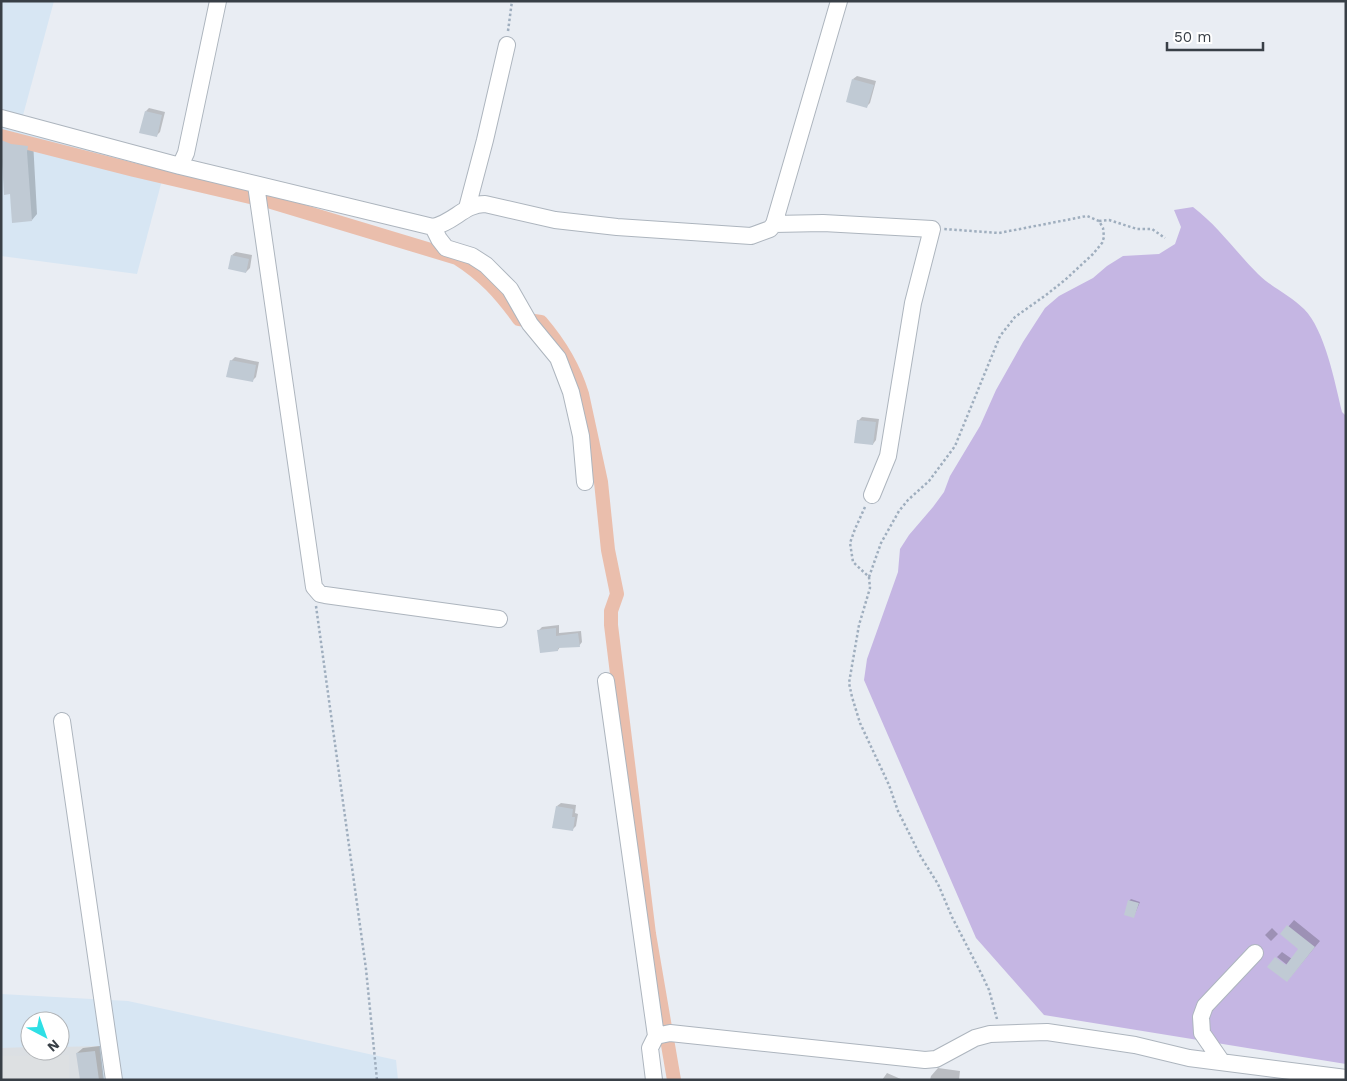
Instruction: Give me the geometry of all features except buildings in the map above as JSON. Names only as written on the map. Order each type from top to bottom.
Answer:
[{"type":"street","points":[[180,166],[186,153],[218,1]]},
{"type":"street","points":[[1,118],[180,166],[433,227],[450,222],[467,208],[477,204],[485,204],[555,220],[617,227],[751,236],[770,229],[774,224],[839,1]]},
{"type":"street","points":[[467,208],[486,140],[507,45]]},
{"type":"street","points":[[256,185],[314,588],[320,594],[325,595],[499,619]]},
{"type":"street","points":[[774,224],[823,223],[932,229],[913,303],[888,456],[872,495]]},
{"type":"street","points":[[433,227],[446,248],[472,256],[486,265],[510,289],[530,324],[558,358],[571,392],[581,436],[585,482]]},
{"type":"street","points":[[606,681],[662,1034],[650,1048],[654,1080]]},
{"type":"street","points":[[62,721],[114,1080]]},
{"type":"street","points":[[1222,1062],[1202,1033],[1201,1017],[1205,1006],[1255,953]]},
{"type":"street","points":[[662,1034],[925,1060],[947,1055],[957,1047],[975,1038],[990,1034],[1047,1032],[1135,1045],[1189,1058],[1222,1062],[1259,1073],[1346,1078]]},
{"type":"path","points":[[507,45],[512,1]]},
{"type":"path","points":[[932,229],[967,229],[999,233],[1087,216],[1099,221],[1108,220],[1137,229],[1152,229],[1165,238]]},
{"type":"path","points":[[999,1034],[997,1016],[982,975],[952,917],[938,884],[920,857],[905,825],[856,711],[849,683],[859,625],[870,588],[869,577],[881,543],[899,511],[929,481],[955,446],[1000,336],[1015,317],[1046,295],[1093,254],[1102,243],[1104,237],[1103,228],[1099,221]]},
{"type":"path","points":[[869,577],[853,562],[850,543],[855,528],[872,495]]},
{"type":"path","points":[[314,588],[366,969],[377,1080]]},
{"type":"shaded area","points":[[1,1],[54,1],[19,130],[165,169],[137,274],[1,256]]},
{"type":"shaded area","points":[[1193,207],[1219,231],[1258,274],[1299,304],[1311,318],[1323,343],[1342,412],[1346,416],[1346,1064],[1044,1015],[976,938],[864,680],[867,659],[898,572],[900,549],[944,492],[950,476],[980,426],[996,390],[1045,308],[1059,296],[1093,278],[1123,256],[1159,254],[1175,244],[1181,227],[1174,210]]},
{"type":"shaded area","points":[[1,994],[128,1001],[396,1060],[398,1080],[1,1080]]},
{"type":"shaded area","points":[[99,1046],[103,1080],[1,1080],[1,1048],[20,1047],[20,1061],[70,1061],[70,1047]]},
{"type":"shaded area","points":[[1,1056],[20,1056],[20,1061],[69,1061],[69,1078],[1,1079]]},
{"type":"waterway","points":[[1,136],[134,170],[268,201],[457,258],[491,285],[519,319],[541,322],[554,338],[579,384],[601,482],[608,550],[617,594],[611,611],[611,625],[649,934],[674,1080]]}]
